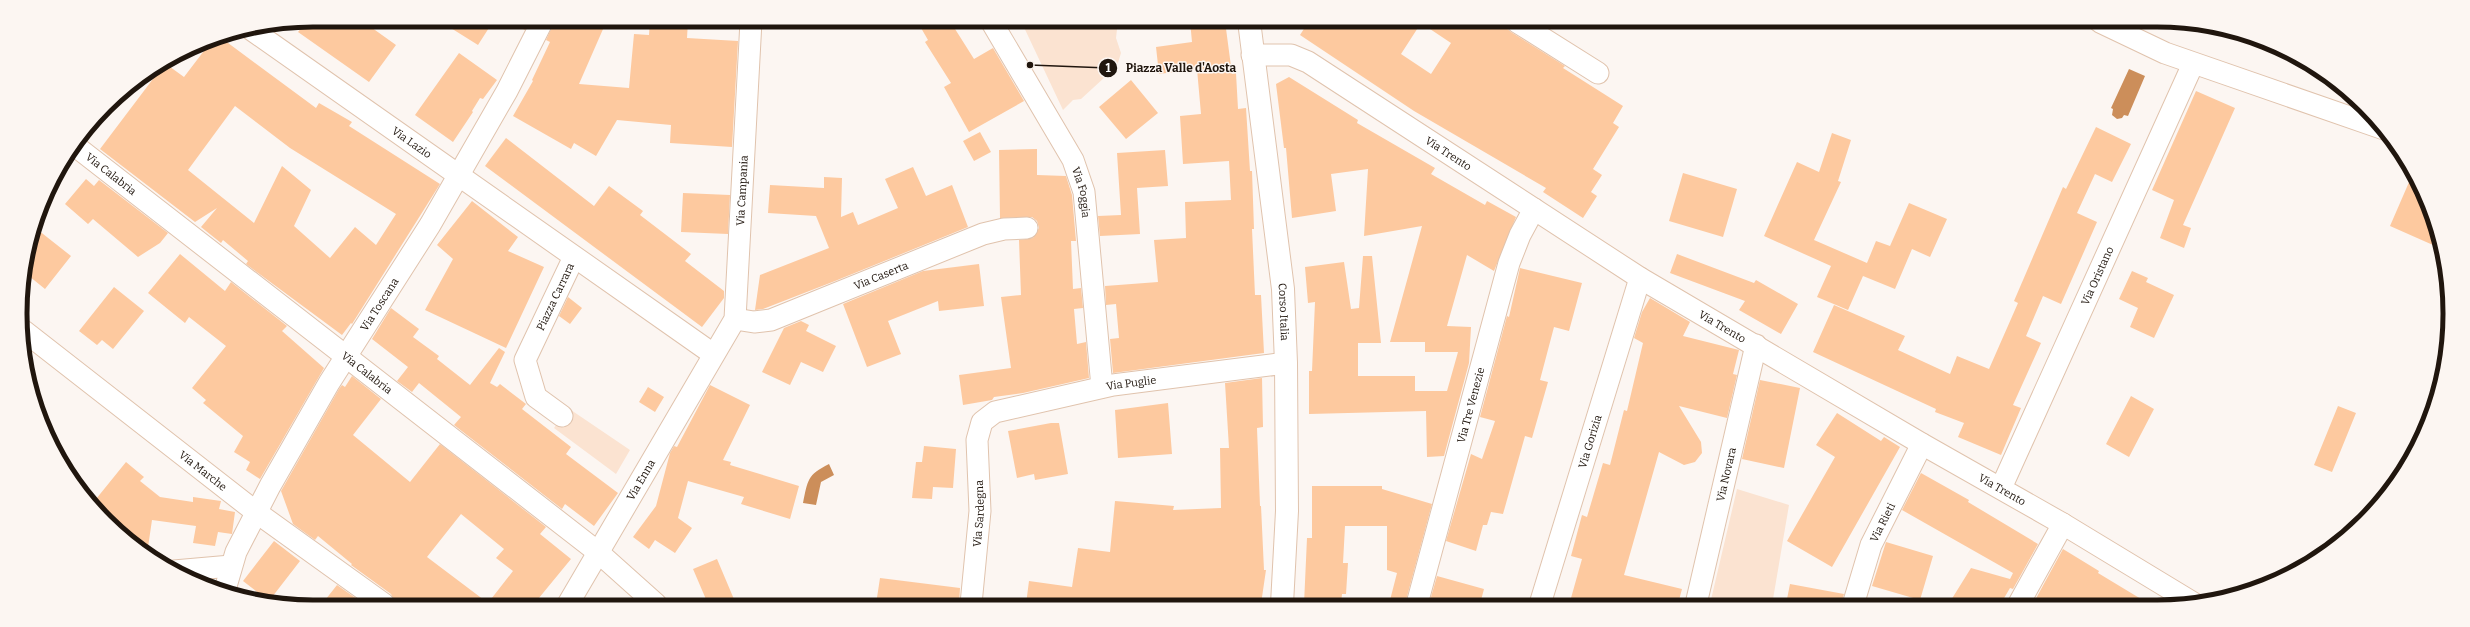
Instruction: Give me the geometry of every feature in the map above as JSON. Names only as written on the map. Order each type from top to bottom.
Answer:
[{"type":"street","name":"Via Toscana","points":[[226,586],[231,566],[256,512],[345,357],[405,267],[459,175],[539,27]]},
{"type":"street","name":"Via Campania","points":[[713,354],[735,319],[752,27]]},
{"type":"street","name":"Via Foggia","points":[[995,27],[1074,160],[1081,177],[1084,192],[1102,387]]},
{"type":"street","name":"Corso Italia","points":[[1250,27],[1283,289],[1286,363],[1287,510],[1282,600]]},
{"type":"street","points":[[1525,27],[1598,73]]},
{"type":"street","points":[[2109,27],[2136,41],[2194,64],[2372,125]]},
{"type":"street","name":"Via Lazio","points":[[257,33],[574,257]]},
{"type":"street","name":"Via Trento","points":[[1252,55],[1291,55],[1308,62],[1640,278],[1922,444],[2063,524],[2184,599]]},
{"type":"street","name":"Via Oristano","points":[[2001,488],[2194,64]]},
{"type":"street","name":"Via Calabria","points":[[79,149],[599,554],[651,600]]},
{"type":"street","name":"Via Tre Venezie","points":[[1418,600],[1509,263],[1520,235],[1534,209]]},
{"type":"street","name":"Via Caserta","points":[[735,319],[754,322],[771,320],[983,234],[1004,229],[1027,228]]},
{"type":"street","name":"Piazza Carrara","points":[[562,416],[536,397],[525,360],[574,257],[713,354]]},
{"type":"street","name":"Via Gorizia","points":[[1541,600],[1640,278]]},
{"type":"street","name":"Via Marche","points":[[28,334],[256,512],[378,600]]},
{"type":"street","name":"Via Novara","points":[[1697,600],[1756,345]]},
{"type":"street","name":"Via Enna","points":[[570,600],[599,554],[713,354]]},
{"type":"street","name":"Via Puglie","points":[[982,422],[995,412],[1102,387],[1286,363]]},
{"type":"street","name":"Via Sardegna","points":[[971,600],[979,535],[981,490],[977,440],[982,422]]},
{"type":"street","name":"Via Rieti","points":[[1854,600],[1871,545],[1922,444]]},
{"type":"street","points":[[2020,600],[2063,524]]},
{"type":"street","points":[[187,570],[231,566]]},
{"type":"shaded area","points":[[1024,27],[1117,27],[1116,38],[1121,53],[1117,66],[1081,99],[1073,100],[1063,110]]},
{"type":"shaded area","points":[[2129,69],[2145,76],[2128,116],[2124,115],[2122,118],[2117,119],[2112,115],[2113,109],[2111,108]]},
{"type":"shaded area","points":[[568,408],[630,450],[616,474],[554,428]]},
{"type":"shaded area","points":[[829,464],[834,475],[821,482],[816,505],[803,503],[806,489],[812,475]]},
{"type":"shaded area","points":[[1737,489],[1789,505],[1773,600],[1711,600]]},
{"type":"building","points":[[371,27],[396,45],[369,82],[298,32],[302,28]]},
{"type":"building","points":[[449,27],[490,27],[478,45]]},
{"type":"building","points":[[519,27],[526,27],[525,30]]},
{"type":"building","points":[[552,27],[604,27],[579,84],[629,88],[634,34],[649,35],[650,27],[688,27],[687,38],[738,41],[732,147],[670,143],[671,125],[617,120],[596,156],[574,143],[571,149],[513,116],[533,81],[532,80],[550,42],[546,40]]},
{"type":"building","points":[[920,27],[954,27],[974,59],[993,48],[1024,101],[969,132],[944,87],[951,83],[925,42],[928,40]]},
{"type":"building","points":[[1191,27],[1226,27],[1232,74],[1236,73],[1238,109],[1246,108],[1250,171],[1252,171],[1254,229],[1252,229],[1255,295],[1261,295],[1264,353],[1113,373],[1110,339],[1119,338],[1116,304],[1106,305],[1105,286],[1158,282],[1154,240],[1186,238],[1185,202],[1231,200],[1229,161],[1183,164],[1180,116],[1201,114],[1197,69],[1159,74],[1156,47],[1192,42]]},
{"type":"building","points":[[1305,27],[1418,27],[1401,54],[1431,74],[1451,43],[1427,27],[1505,27],[1565,66],[1563,68],[1623,106],[1613,123],[1619,127],[1593,169],[1602,175],[1591,192],[1597,196],[1583,218],[1543,192],[1546,188],[1414,111],[1300,35]]},
{"type":"building","points":[[225,41],[316,108],[319,103],[352,122],[349,126],[440,184],[352,324],[351,323],[342,335],[246,264],[248,261],[223,240],[221,243],[201,227],[217,208],[195,222],[100,149],[158,73],[169,66],[184,77],[206,48]],"holes":[[[235,106],[290,148],[396,214],[376,245],[355,227],[330,258],[294,226],[311,190],[282,166],[254,223],[188,170]]]},
{"type":"building","points":[[459,53],[497,80],[483,99],[480,98],[472,111],[473,112],[453,142],[415,115]]},
{"type":"building","points":[[1289,77],[1358,120],[1357,123],[1435,168],[1431,174],[1485,205],[1487,201],[1516,217],[1494,271],[1467,255],[1447,326],[1471,327],[1469,363],[1444,456],[1427,457],[1426,411],[1309,414],[1309,371],[1312,371],[1315,302],[1308,303],[1305,267],[1344,262],[1351,309],[1359,308],[1363,256],[1372,256],[1381,343],[1358,343],[1358,376],[1415,376],[1415,391],[1447,391],[1458,352],[1425,352],[1425,342],[1390,342],[1422,226],[1364,236],[1368,169],[1331,174],[1336,211],[1292,218],[1286,148],[1284,148],[1276,84]]},
{"type":"building","points":[[1131,80],[1158,113],[1126,139],[1099,107]]},
{"type":"building","points":[[2196,91],[2235,108],[2183,225],[2191,228],[2184,248],[2160,238],[2174,200],[2152,190]]},
{"type":"building","points":[[2096,127],[2131,144],[2112,182],[2095,174],[2077,213],[2097,222],[2061,304],[2043,296],[2026,336],[2041,343],[2013,405],[2021,408],[2001,455],[1958,437],[1964,423],[1935,412],[1936,409],[1813,352],[1834,305],[1905,336],[1898,350],[1950,374],[1957,356],[1989,369],[2018,303],[2014,301],[2063,187],[2066,189]]},
{"type":"building","points":[[980,132],[991,152],[974,161],[963,141]]},
{"type":"building","points":[[1832,133],[1851,140],[1838,181],[1841,182],[1814,240],[1867,263],[1876,241],[1890,246],[1909,203],[1947,219],[1930,257],[1912,249],[1895,289],[1863,276],[1848,310],[1817,297],[1831,266],[1764,236],[1797,162],[1819,172]]},
{"type":"building","points":[[506,138],[594,206],[609,186],[643,211],[640,215],[691,254],[685,261],[724,291],[724,298],[702,327],[485,166]]},
{"type":"building","points":[[1037,149],[1037,175],[1066,176],[1072,195],[1076,241],[1071,241],[1073,289],[1081,288],[1083,308],[1074,309],[1077,344],[1086,342],[1089,378],[1023,393],[994,397],[992,400],[963,405],[959,375],[1011,368],[1001,297],[1021,295],[1019,240],[1033,238],[1039,228],[1037,221],[1032,217],[1000,218],[999,150]]},
{"type":"building","points":[[1165,150],[1168,186],[1137,188],[1140,234],[1100,236],[1098,216],[1121,215],[1117,153]]},
{"type":"building","points":[[913,167],[926,196],[952,185],[968,227],[835,281],[763,309],[755,310],[760,275],[829,248],[816,216],[768,213],[770,185],[824,188],[824,177],[842,178],[841,217],[853,212],[858,225],[898,208],[885,179]]},
{"type":"building","points":[[1683,173],[1737,189],[1723,237],[1669,221]]},
{"type":"building","points":[[86,179],[94,186],[99,180],[168,233],[160,243],[138,257],[93,219],[88,224],[65,204]]},
{"type":"building","points":[[2410,180],[2428,221],[2434,246],[2390,226]]},
{"type":"building","points":[[683,193],[730,195],[728,234],[681,232]]},
{"type":"building","points":[[472,201],[518,237],[508,251],[544,267],[506,348],[425,310],[453,259],[437,245]]},
{"type":"building","points":[[39,231],[71,256],[45,289],[29,276]]},
{"type":"building","points":[[180,254],[225,291],[231,282],[287,326],[282,331],[324,368],[260,479],[246,470],[250,462],[234,452],[243,436],[203,403],[206,400],[192,388],[226,346],[189,317],[185,323],[148,293]]},
{"type":"building","points":[[1677,254],[1754,283],[1756,280],[1798,304],[1781,334],[1739,310],[1745,301],[1670,273]]},
{"type":"building","points":[[979,264],[984,306],[939,311],[938,301],[888,321],[901,354],[867,367],[843,304],[923,271]]},
{"type":"building","points":[[1520,268],[1582,283],[1569,331],[1554,327],[1540,380],[1548,382],[1532,438],[1525,436],[1503,514],[1491,512],[1487,525],[1483,525],[1476,551],[1446,541],[1471,454],[1482,459],[1495,421],[1480,417],[1507,316],[1509,317]]},
{"type":"building","points":[[2132,271],[2148,278],[2146,282],[2174,295],[2154,338],[2130,327],[2138,308],[2119,299]]},
{"type":"building","points":[[114,287],[144,311],[113,349],[102,340],[97,345],[79,331]]},
{"type":"building","points":[[568,297],[582,308],[570,324],[559,316]]},
{"type":"building","points":[[1650,298],[1690,322],[1683,336],[1739,350],[1733,374],[1737,375],[1727,418],[1679,406],[1701,442],[1702,453],[1695,462],[1684,465],[1659,452],[1624,575],[1682,589],[1679,600],[1579,600],[1571,598],[1582,559],[1571,556],[1582,515],[1587,517],[1603,463],[1610,465],[1624,410],[1627,411],[1643,343],[1634,338],[1642,312]]},
{"type":"building","points":[[391,308],[419,329],[413,337],[439,356],[437,359],[470,385],[499,348],[505,352],[490,383],[497,387],[500,384],[526,404],[522,409],[571,447],[566,454],[618,493],[594,526],[565,504],[562,509],[454,425],[461,417],[419,383],[412,392],[397,381],[408,367],[372,339]]},
{"type":"building","points":[[801,321],[809,325],[806,331],[836,346],[823,372],[801,362],[790,385],[762,372],[784,328]]},
{"type":"building","points":[[352,376],[381,399],[353,435],[410,482],[440,444],[546,527],[540,534],[571,559],[537,600],[490,600],[513,571],[496,558],[504,549],[461,514],[427,557],[484,600],[394,600],[391,594],[351,565],[352,564],[318,536],[315,540],[293,524],[281,491],[342,385],[345,387]]},
{"type":"building","points":[[1262,378],[1263,427],[1257,428],[1264,570],[1266,570],[1262,600],[1027,600],[1029,581],[1072,587],[1078,548],[1110,552],[1115,501],[1174,506],[1173,510],[1221,508],[1220,448],[1229,448],[1225,383]]},
{"type":"building","points":[[1760,380],[1800,388],[1784,468],[1742,459]]},
{"type":"building","points":[[710,385],[750,405],[723,460],[731,462],[730,465],[799,486],[790,519],[741,504],[744,497],[688,481],[678,518],[692,528],[675,553],[655,540],[649,549],[633,537],[656,506],[670,453],[674,446],[677,447]]},
{"type":"building","points":[[648,387],[664,397],[655,412],[639,402]]},
{"type":"building","points":[[2131,396],[2154,409],[2129,457],[2106,444]]},
{"type":"building","points":[[1168,403],[1172,454],[1118,458],[1115,410]]},
{"type":"building","points":[[2338,406],[2356,413],[2332,472],[2314,465]]},
{"type":"building","points":[[1837,413],[1881,441],[1884,437],[1900,447],[1832,567],[1787,541],[1835,457],[1816,445]]},
{"type":"building","points":[[1051,423],[1059,423],[1068,474],[1035,480],[1034,474],[1017,478],[1008,431]]},
{"type":"building","points":[[924,446],[956,449],[953,488],[933,487],[932,499],[912,498],[916,462],[922,462]]},
{"type":"building","points":[[126,462],[144,477],[140,481],[160,497],[193,502],[193,497],[221,501],[219,509],[235,512],[232,534],[218,532],[215,546],[193,543],[196,526],[152,520],[148,548],[125,529],[96,499]]},
{"type":"building","points":[[1921,473],[1969,500],[1968,502],[2038,544],[2013,589],[2010,588],[2003,600],[1951,600],[1971,568],[2010,579],[2013,573],[1902,510]]},
{"type":"building","points":[[1312,486],[1382,486],[1382,489],[1432,504],[1406,600],[1390,600],[1397,573],[1387,570],[1387,526],[1345,526],[1343,563],[1348,563],[1346,594],[1342,594],[1341,600],[1304,600],[1307,538],[1312,538]]},
{"type":"building","points":[[274,541],[300,561],[272,597],[261,595],[243,581]]},
{"type":"building","points":[[1886,542],[1933,556],[1920,600],[1872,586]]},
{"type":"building","points":[[2063,549],[2099,571],[2098,573],[2143,600],[2035,600]]},
{"type":"building","points":[[717,559],[734,600],[706,600],[693,569]]},
{"type":"building","points":[[1437,576],[1484,589],[1481,600],[1430,600]]},
{"type":"building","points":[[880,578],[960,588],[959,600],[877,600]]},
{"type":"building","points":[[1790,584],[1844,594],[1842,600],[1787,600]]},
{"type":"building","points":[[337,585],[358,600],[325,600]]},
{"type":"place","name":"Piazza Valle d'Aosta","points":[[1030,65]]}]
